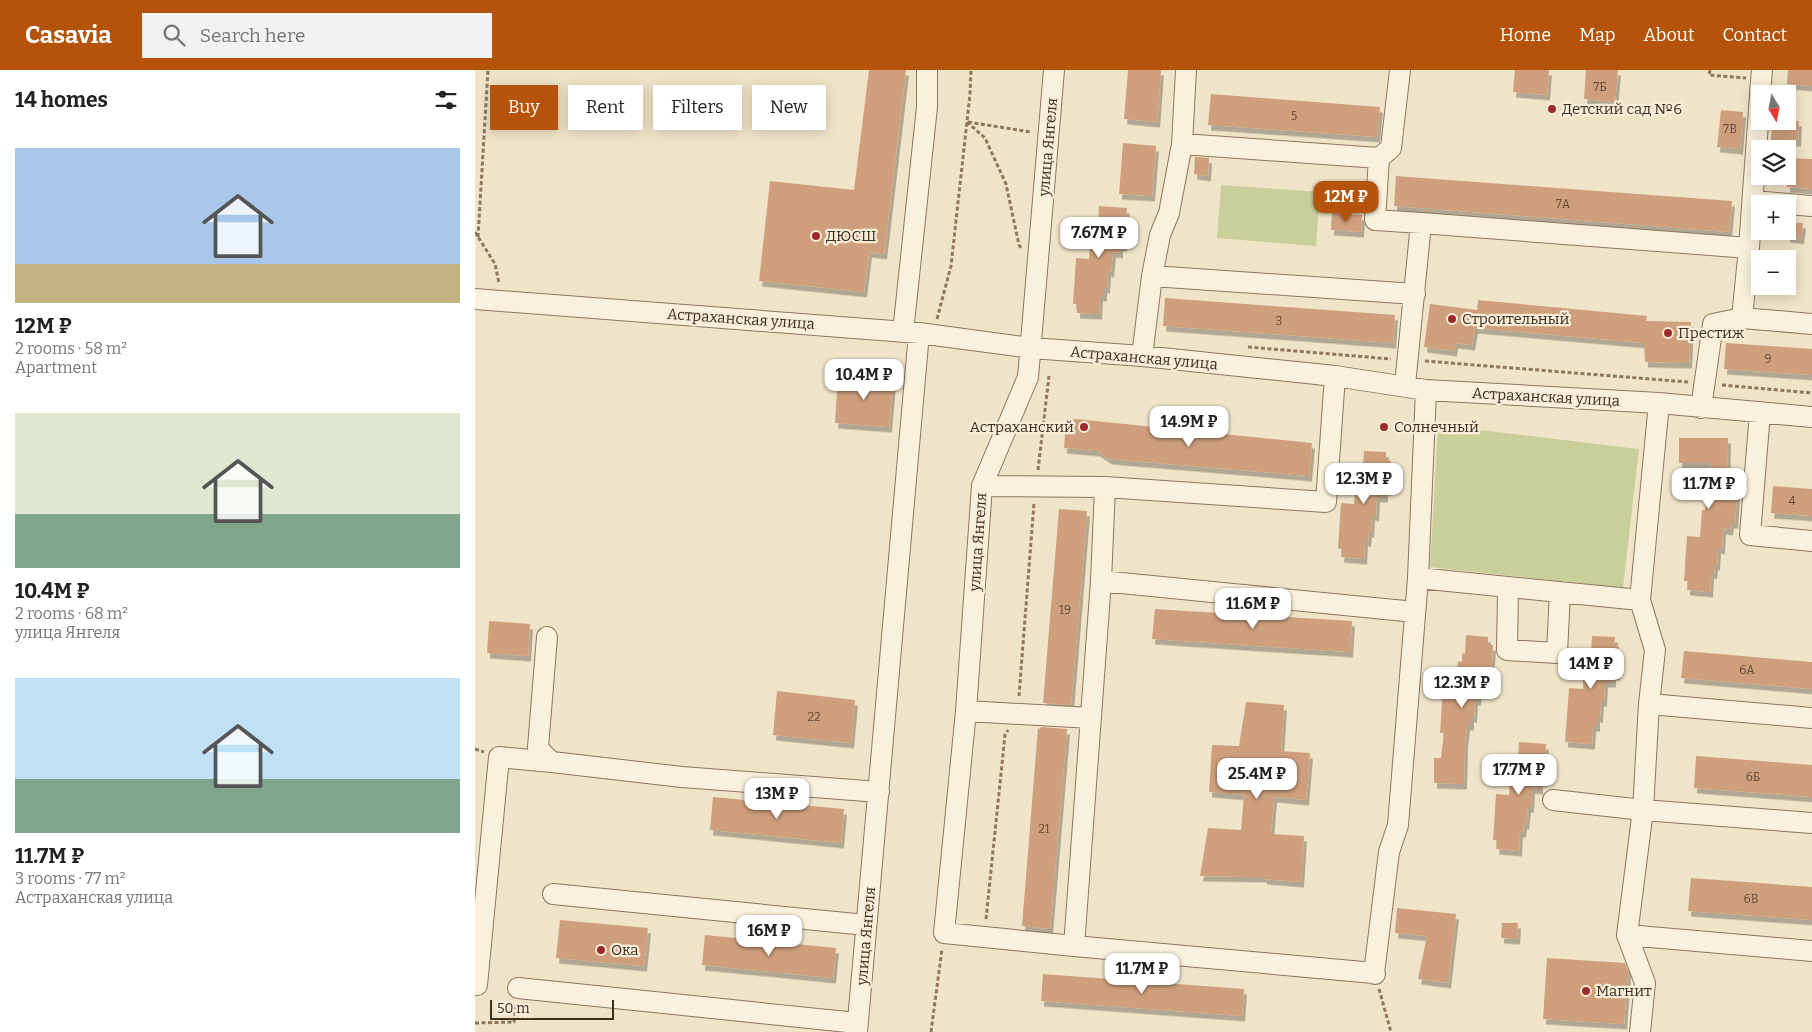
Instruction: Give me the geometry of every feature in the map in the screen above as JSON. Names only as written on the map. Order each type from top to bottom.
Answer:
[{"type":"street","name":"улица Янгеля","points":[[857,1028],[879,792],[927,107],[927,70]]},
{"type":"street","name":"улица Янгеля","points":[[944,933],[966,711],[982,486],[1028,377],[1054,70]]},
{"type":"street","points":[[1142,356],[1152,276],[1160,235],[1169,213],[1182,144],[1186,70]]},
{"type":"street","points":[[1182,144],[1379,158],[1391,148],[1400,70]]},
{"type":"street","points":[[1753,195],[1758,130]]},
{"type":"street","points":[[1379,158],[1375,220],[1749,248]]},
{"type":"street","points":[[1796,205],[1812,206]]},
{"type":"street","points":[[1405,385],[1421,223]]},
{"type":"street","points":[[1742,318],[1751,224]]},
{"type":"street","points":[[1152,276],[1415,294]]},
{"type":"street","name":"Астраханская улица","points":[[475,299],[911,332],[1031,348],[1142,356],[1335,376],[1405,385],[1426,390],[1659,403],[1812,417]]},
{"type":"street","points":[[1701,408],[1713,324],[1742,318],[1812,324]]},
{"type":"street","points":[[982,486],[1105,487],[1326,502],[1335,376]]},
{"type":"street","points":[[944,933],[1374,973],[1389,852],[1398,825],[1418,578],[1426,390]]},
{"type":"street","points":[[1640,1032],[1645,983],[1627,935],[1643,810],[1649,704],[1655,650],[1640,600],[1659,403]]},
{"type":"street","points":[[1760,412],[1750,535],[1812,541]]},
{"type":"street","points":[[1074,946],[1101,581],[1105,487]]},
{"type":"street","points":[[1418,578],[1640,600]]},
{"type":"street","points":[[1101,581],[1415,612]]},
{"type":"street","points":[[1508,588],[1507,650],[1557,653],[1560,592]]},
{"type":"street","points":[[547,637],[538,747],[552,762]]},
{"type":"street","points":[[1649,704],[1812,718]]},
{"type":"street","points":[[966,711],[1091,718]]},
{"type":"street","points":[[475,985],[477,985],[482,860],[499,757],[682,777],[879,792]]},
{"type":"street","points":[[1553,800],[1643,810],[1812,823]]},
{"type":"street","points":[[553,894],[867,926]]},
{"type":"street","points":[[1627,935],[1812,951]]},
{"type":"street","points":[[518,988],[857,1028]]},
{"type":"path","points":[[478,237],[488,70]]},
{"type":"path","points":[[936,322],[951,266],[971,70]]},
{"type":"path","points":[[1710,70],[1709,76],[1761,85]]},
{"type":"path","points":[[967,122],[1049,135]]},
{"type":"path","points":[[967,122],[985,138],[989,146],[1006,184],[1019,245],[1038,274]]},
{"type":"path","points":[[475,232],[495,264],[500,286],[496,300]]},
{"type":"path","points":[[984,937],[1005,735],[1017,714],[1036,487],[1049,376]]},
{"type":"path","points":[[931,1032],[944,933]]},
{"type":"path","points":[[1374,973],[1391,1032]]},
{"type":"path","points":[[475,1023],[514,1022],[518,988]]},
{"type":"green space","points":[[1221,185],[1320,192],[1316,246],[1217,238]]},
{"type":"green space","points":[[1438,425],[1639,449],[1623,588],[1430,567]]},
{"type":"building","points":[[869,70],[906,70],[884,254],[869,252],[864,292],[759,281],[770,181],[854,190]]},
{"type":"building","points":[[1128,70],[1161,70],[1157,122],[1124,119]]},
{"type":"building","points":[[1515,70],[1549,70],[1547,95],[1513,92]]},
{"type":"building","points":[[1586,70],[1618,70],[1615,102],[1584,99]]},
{"type":"building","points":[[1788,70],[1812,70],[1812,86],[1787,84]]},
{"type":"building","points":[[1211,94],[1380,107],[1377,137],[1208,125]]},
{"type":"building","points":[[1721,110],[1743,112],[1740,149],[1717,147]]},
{"type":"building","points":[[1796,121],[1799,121],[1798,141],[1771,140],[1772,130],[1796,130]]},
{"type":"building","points":[[1123,143],[1156,146],[1152,196],[1119,194]]},
{"type":"building","points":[[1195,157],[1209,158],[1208,176],[1194,174]]},
{"type":"building","points":[[1796,158],[1812,159],[1812,189],[1787,187],[1787,185],[1796,185]]},
{"type":"building","points":[[1396,176],[1732,201],[1729,232],[1394,206]]},
{"type":"building","points":[[1099,206],[1127,208],[1124,246],[1120,246],[1120,253],[1113,252],[1111,272],[1108,271],[1107,288],[1104,288],[1104,296],[1100,296],[1099,314],[1077,313],[1077,304],[1073,304],[1076,258],[1089,259],[1091,233],[1095,233],[1095,225],[1098,225]]},
{"type":"building","points":[[1332,213],[1362,215],[1361,232],[1331,230]]},
{"type":"building","points":[[1796,223],[1803,223],[1801,239],[1796,238]]},
{"type":"building","points":[[1165,298],[1395,315],[1393,343],[1163,326]]},
{"type":"building","points":[[1478,300],[1647,316],[1646,321],[1691,322],[1689,363],[1645,362],[1644,343],[1475,328],[1472,345],[1455,343],[1454,351],[1424,347],[1430,304],[1477,310]]},
{"type":"building","points":[[1726,343],[1812,349],[1812,375],[1724,369]]},
{"type":"building","points":[[838,375],[893,380],[889,427],[835,423]]},
{"type":"building","points":[[1066,418],[1312,443],[1309,476],[1109,459],[1097,451],[1064,448]]},
{"type":"building","points":[[1679,438],[1728,438],[1727,485],[1732,485],[1732,493],[1737,493],[1735,523],[1731,523],[1730,530],[1723,529],[1722,549],[1718,548],[1717,565],[1715,565],[1714,574],[1711,573],[1710,592],[1687,590],[1688,581],[1684,581],[1687,536],[1700,537],[1702,510],[1705,510],[1706,502],[1708,502],[1711,463],[1679,463]]},
{"type":"building","points":[[1364,451],[1386,452],[1386,460],[1391,461],[1389,490],[1385,490],[1385,497],[1377,497],[1376,516],[1372,515],[1371,532],[1369,532],[1368,541],[1365,541],[1364,559],[1341,557],[1342,549],[1338,548],[1341,503],[1354,504],[1356,477],[1359,477],[1360,469],[1363,469]]},
{"type":"building","points":[[1773,486],[1812,489],[1812,516],[1771,513]]},
{"type":"building","points":[[1059,509],[1087,511],[1071,705],[1043,703]]},
{"type":"building","points":[[1155,609],[1352,621],[1350,652],[1152,639]]},
{"type":"building","points":[[489,621],[530,624],[528,656],[487,653]]},
{"type":"building","points":[[1466,635],[1488,637],[1488,645],[1493,645],[1491,675],[1487,674],[1487,682],[1480,681],[1478,700],[1475,700],[1474,717],[1471,717],[1471,725],[1467,725],[1464,784],[1434,783],[1434,758],[1441,758],[1444,733],[1440,733],[1443,687],[1456,688],[1458,661],[1462,662],[1462,653],[1465,654]]},
{"type":"building","points":[[1592,636],[1615,637],[1614,645],[1619,646],[1617,675],[1613,675],[1613,682],[1605,682],[1604,701],[1601,701],[1600,717],[1597,717],[1597,726],[1593,726],[1592,744],[1565,742],[1569,688],[1583,689],[1584,662],[1588,662],[1588,654],[1591,654]]},
{"type":"building","points":[[1684,651],[1812,662],[1812,689],[1681,678]]},
{"type":"building","points":[[777,691],[855,700],[851,743],[773,735]]},
{"type":"building","points":[[1246,702],[1284,705],[1281,751],[1310,753],[1306,800],[1274,797],[1271,834],[1304,836],[1301,882],[1264,879],[1264,877],[1200,876],[1208,828],[1241,830],[1244,795],[1209,792],[1212,745],[1239,746]]},
{"type":"building","points":[[1041,727],[1067,729],[1050,929],[1022,926],[1038,728],[1040,729]]},
{"type":"building","points":[[1519,742],[1546,744],[1544,782],[1540,781],[1540,789],[1532,788],[1531,807],[1528,807],[1523,832],[1520,832],[1519,851],[1496,849],[1497,840],[1493,840],[1496,794],[1509,795],[1511,769],[1515,769],[1515,761],[1518,761]]},
{"type":"building","points":[[1696,756],[1812,765],[1812,797],[1694,788]]},
{"type":"building","points":[[713,797],[844,809],[841,843],[710,830]]},
{"type":"building","points":[[1691,878],[1812,887],[1812,920],[1688,911]]},
{"type":"building","points":[[1397,908],[1456,914],[1448,983],[1418,979],[1427,936],[1395,933]]},
{"type":"building","points":[[560,920],[648,928],[644,966],[556,958]]},
{"type":"building","points":[[1502,923],[1518,923],[1517,939],[1501,938]]},
{"type":"building","points":[[705,935],[836,948],[833,978],[702,965]]},
{"type":"building","name":"Магнит","points":[[1547,958],[1625,963],[1628,971],[1624,1024],[1543,1019]]},
{"type":"building","points":[[1043,974],[1244,989],[1242,1016],[1041,1001]]},
{"type":"place","name":"Детский сад №6","points":[[1552,109]]},
{"type":"place","name":"ДЮСШ","points":[[816,236]]},
{"type":"place","name":"Строительный","points":[[1452,319]]},
{"type":"place","name":"Престиж","points":[[1668,333]]},
{"type":"place","name":"Астраханский","points":[[1084,427]]},
{"type":"place","name":"Солнечный","points":[[1384,427]]},
{"type":"place","name":"Ока","points":[[601,950]]},
{"type":"place","name":"Магнит","points":[[1586,991]]}]
